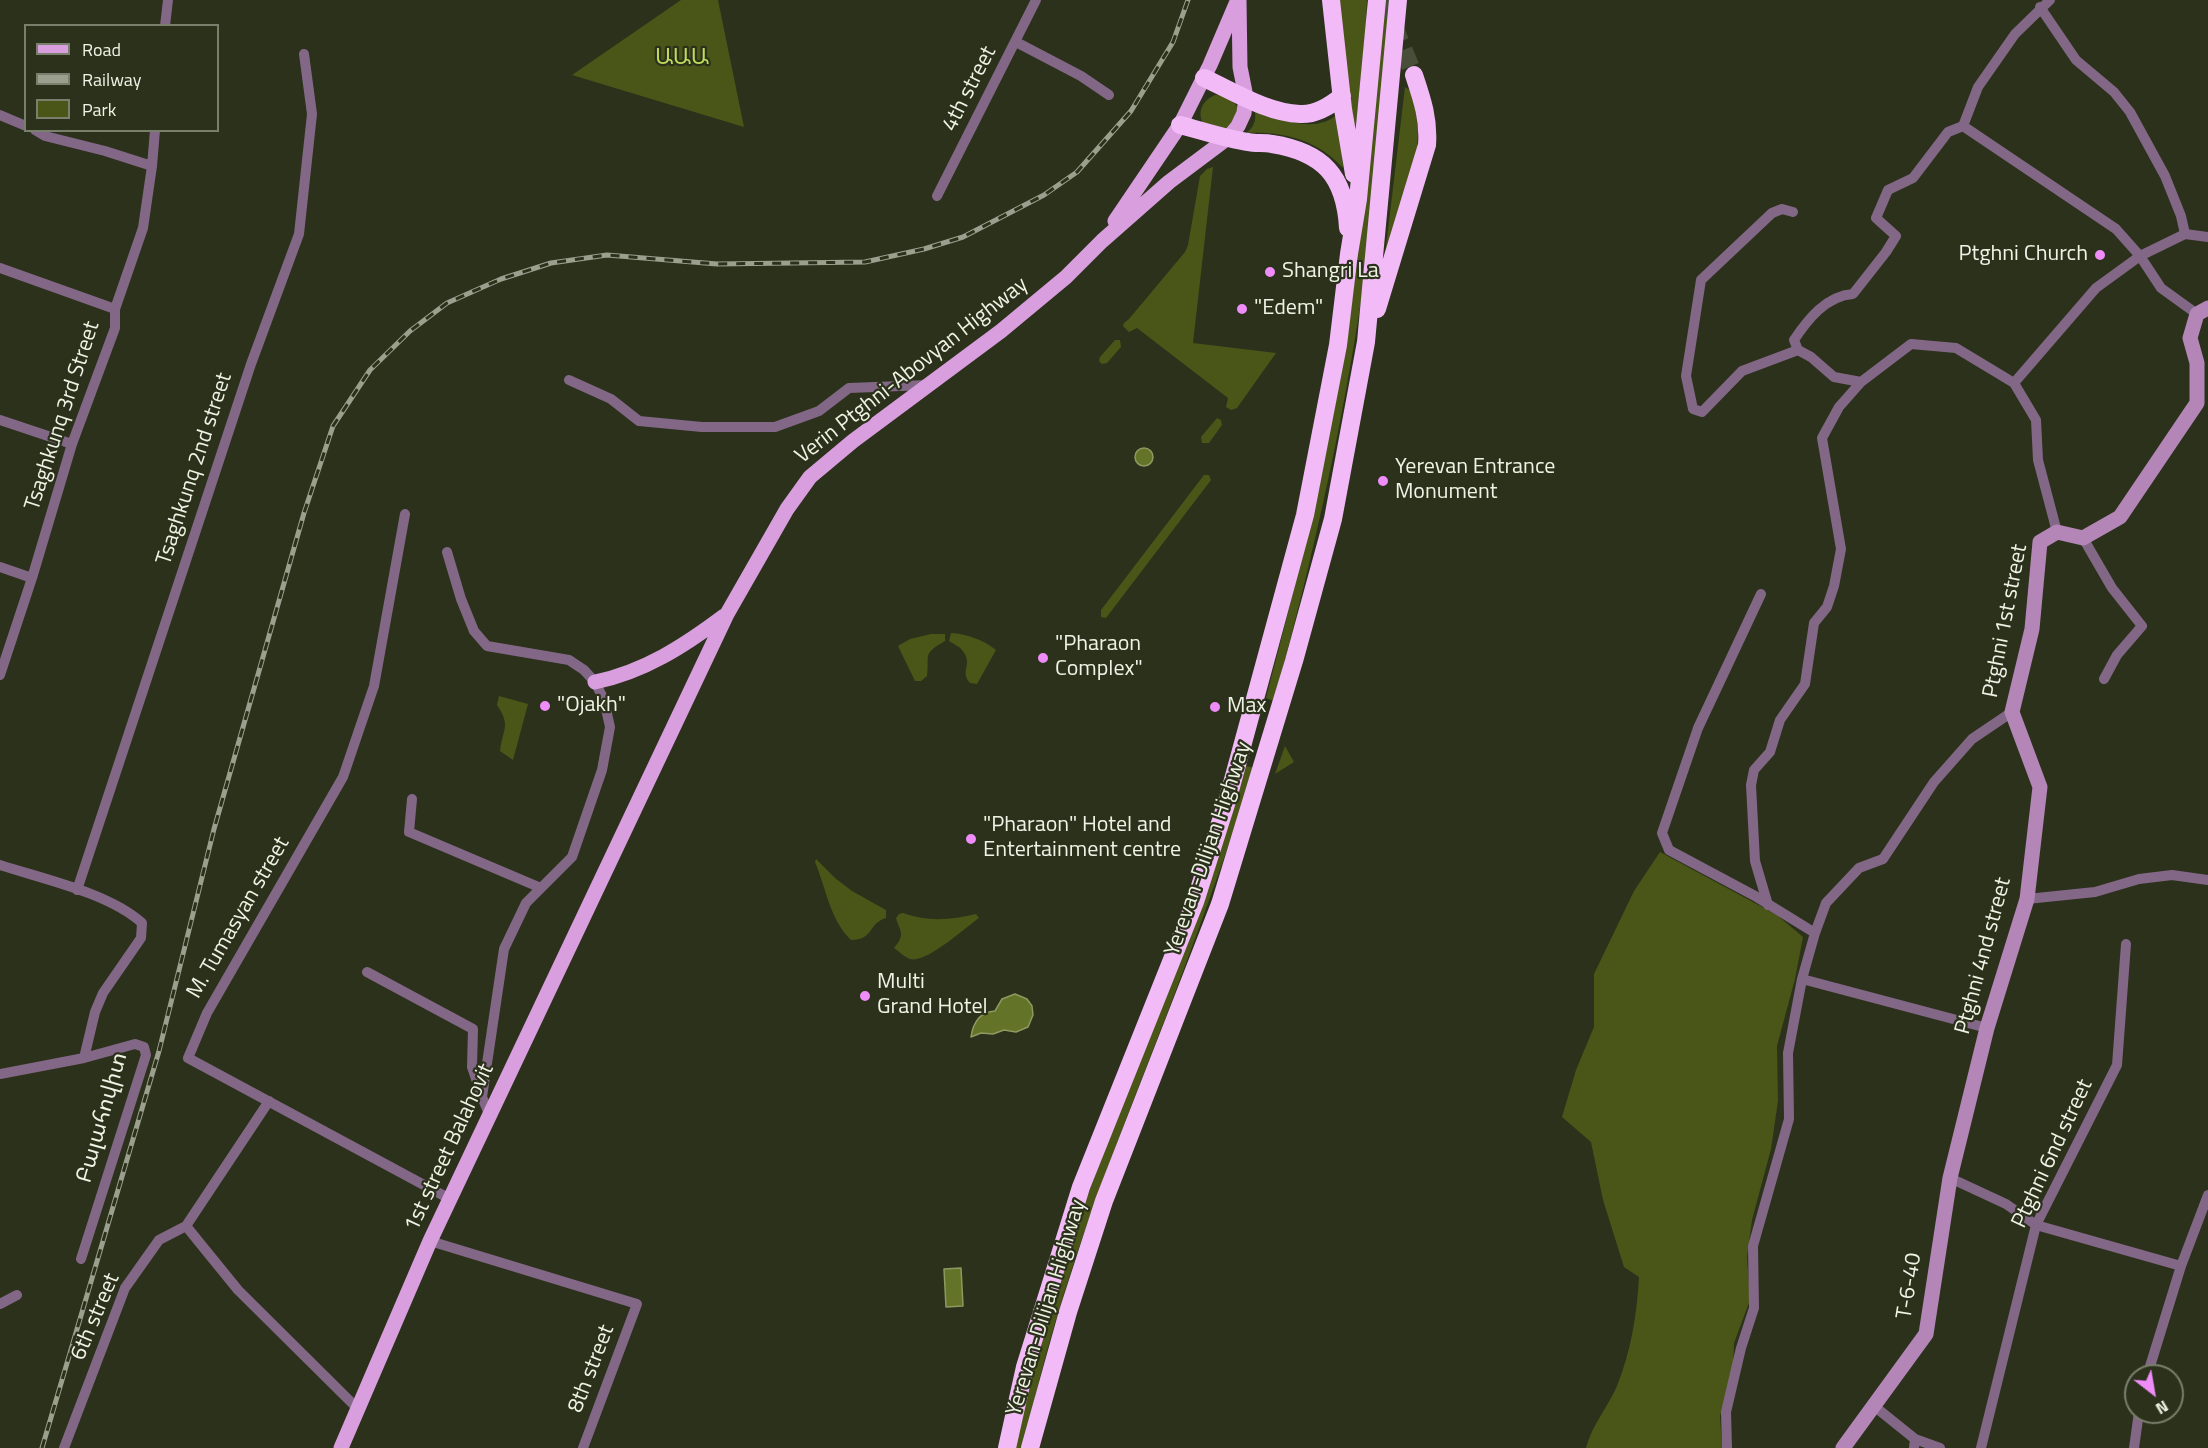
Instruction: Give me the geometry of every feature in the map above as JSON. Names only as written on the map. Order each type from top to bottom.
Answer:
[{"type":"highway","points":[[1331,0],[1342,96],[1358,200]]},
{"type":"highway","name":"Yerevan-Dilijan Highway","points":[[1007,1448],[1025,1367],[1081,1187],[1195,902],[1228,798],[1305,514],[1338,345],[1358,200],[1377,0]]},
{"type":"highway","name":"Yerevan-Dilijan Highway","points":[[1030,1448],[1068,1312],[1104,1201],[1220,904],[1252,804],[1333,519],[1366,342],[1398,0]]},
{"type":"highway","points":[[1366,342],[1427,145],[1428,127],[1425,107],[1414,75]]},
{"type":"highway","points":[[1204,78],[1276,109],[1301,114],[1323,109],[1342,96]]},
{"type":"highway","points":[[1180,125],[1248,142],[1292,149],[1322,161],[1339,185],[1348,224],[1349,254]]},
{"type":"main road","name":"Verin Ptghni-Abovyan Highway","points":[[1102,241],[1180,125],[1239,0]]},
{"type":"main road","name":"Verin Ptghni-Abovyan Highway","points":[[607,871],[727,614],[787,509],[810,477],[853,441],[1000,331],[1066,277],[1102,241],[1169,182],[1229,137],[1238,126],[1244,113],[1246,97],[1240,67],[1239,0]]},
{"type":"main road","points":[[595,682],[617,678],[678,650],[727,614]]},
{"type":"main road","name":"1st street Balahovit","points":[[341,1448],[430,1241],[607,871]]},
{"type":"street","points":[[165,24],[168,0]]},
{"type":"street","name":"4th street","points":[[937,196],[1036,0]]},
{"type":"street","points":[[1862,382],[1834,377],[1811,357],[1798,350],[1794,340],[1808,318],[1843,295],[1853,294],[1886,252],[1896,236],[1876,218],[1888,190],[1913,178],[1948,132],[1964,126],[1978,87],[2015,34],[2040,7],[2050,0]]},
{"type":"street","points":[[2040,7],[2076,60],[2114,92],[2130,112],[2165,176],[2181,216],[2185,234]]},
{"type":"street","points":[[1016,42],[1081,76],[1109,95]]},
{"type":"street","name":"Tsaghkunq 2nd street","points":[[77,890],[250,364],[299,234],[312,114],[304,54]]},
{"type":"street","points":[[0,115],[24,125]]},
{"type":"street","points":[[1964,126],[2116,229],[2140,256],[2161,288],[2202,311],[2190,338],[2198,363],[2202,405],[2120,517],[2083,538],[2112,588],[2142,626],[2117,655],[2104,679]]},
{"type":"street","points":[[38,132],[45,136],[152,166]]},
{"type":"street","name":"Tsaghkunq 3rd Street","points":[[0,675],[72,444],[115,328],[115,309],[143,228],[155,132]]},
{"type":"street","points":[[1792,212],[1782,209],[1772,213],[1701,280],[1686,376],[1693,409],[1702,412],[1742,371],[1798,350]]},
{"type":"street","points":[[2014,383],[2096,288],[2140,256],[2185,234],[2208,237]]},
{"type":"street","points":[[0,268],[115,309]]},
{"type":"street","points":[[1768,905],[1755,861],[1751,801],[1752,777],[1754,770],[1770,752],[1780,720],[1805,684],[1814,623],[1827,607],[1834,586],[1841,549],[1822,438],[1839,407],[1862,382],[1911,344],[1956,348],[2014,383],[2036,420],[2038,460],[2057,532]]},
{"type":"street","points":[[569,380],[611,399],[639,421],[712,427],[775,427],[819,411],[849,388],[928,385]]},
{"type":"street","points":[[0,420],[72,444]]},
{"type":"street","name":"M. Tumasyan street","points":[[405,514],[374,686],[343,777],[207,1013],[188,1058],[450,1198]]},
{"type":"street","name":"Ptghni 1st street","points":[[2012,712],[2032,629],[2040,542],[2057,532],[2083,538]]},
{"type":"street","points":[[447,552],[461,599],[474,631],[487,646],[569,660],[584,670],[595,682],[604,700],[610,727],[602,770],[572,857],[526,903],[504,949],[482,1097]]},
{"type":"street","points":[[0,567],[32,578]]},
{"type":"street","points":[[1761,594],[1698,728],[1662,833],[1669,850],[1815,933]]},
{"type":"street","points":[[1727,1448],[1726,1412],[1741,1348],[1754,1308],[1754,1246],[1789,1119],[1788,1053],[1802,979],[1826,903],[1858,868],[1883,859],[1934,782],[1972,739],[2012,712]]},
{"type":"street","name":"Ptghni 4nd street","points":[[1950,1178],[1986,1028],[2027,899],[2040,787],[2012,712]]},
{"type":"street","points":[[412,799],[409,831],[541,888]]},
{"type":"street","points":[[0,865],[77,890],[129,911],[142,923],[141,938],[103,993],[95,1012],[84,1058],[0,1074]]},
{"type":"street","points":[[2027,899],[2095,892],[2139,879],[2172,875],[2208,880]]},
{"type":"street","name":"Ptghni 6nd street","points":[[1981,1448],[2036,1225],[2117,1065],[2126,944]]},
{"type":"street","points":[[367,972],[473,1029],[472,1067],[490,1116]]},
{"type":"street","points":[[1802,979],[1986,1028]]},
{"type":"street","name":"Բալահովիտ","points":[[81,1259],[146,1055],[144,1047],[135,1044],[84,1058]]},
{"type":"street","name":"6th street","points":[[64,1448],[125,1288],[159,1240],[186,1226],[269,1101]]},
{"type":"street","points":[[1950,1178],[2006,1204],[2036,1225],[2181,1266]]},
{"type":"street","name":"T-6-40","points":[[1843,1448],[1926,1334],[1950,1178]]},
{"type":"street","points":[[2151,1364],[2181,1266],[2208,1195]]},
{"type":"street","points":[[186,1226],[238,1290],[358,1409]]},
{"type":"street","name":"8th street","points":[[430,1241],[637,1304],[583,1448]]},
{"type":"street","points":[[0,1304],[17,1295]]},
{"type":"street","points":[[1874,1406],[1915,1444],[1940,1448]]},
{"type":"street","points":[[2134,1448],[2137,1424]]},
{"type":"green space","name":"ԱԱԱ","points":[[681,0],[718,0],[744,127],[572,75]]},
{"type":"green space","points":[[1335,0],[1367,0],[1354,143]]},
{"type":"green space","points":[[1382,0],[1391,0],[1376,183],[1361,302],[1341,417],[1317,531],[1274,701],[1266,698],[1324,461],[1350,316],[1365,198]]},
{"type":"green space","points":[[1405,87],[1413,92],[1418,130],[1417,153],[1383,272]]},
{"type":"green space","points":[[1215,95],[1228,98],[1238,108],[1228,131],[1204,126],[1202,121],[1201,112],[1204,104]]},
{"type":"green space","points":[[1254,108],[1286,121],[1309,124],[1330,120],[1339,113],[1343,168],[1322,150],[1299,139],[1273,134],[1246,133],[1254,122]]},
{"type":"green space","points":[[1213,167],[1193,343],[1276,353],[1237,408],[1231,410],[1226,407],[1228,398],[1137,328],[1129,332],[1123,326],[1185,252],[1200,176]]},
{"type":"green space","points":[[1115,340],[1120,340],[1121,347],[1107,363],[1102,364],[1099,361],[1100,357]]},
{"type":"green space","points":[[1217,418],[1221,420],[1222,425],[1209,443],[1202,443],[1201,437]]},
{"type":"green space","points":[[1204,475],[1209,475],[1211,480],[1106,618],[1101,617],[1101,610]]},
{"type":"green space","points":[[951,633],[975,638],[996,650],[977,684],[970,683],[967,679],[967,659],[961,649],[949,641]]},
{"type":"green space","points":[[931,634],[945,634],[945,641],[932,649],[928,655],[927,676],[921,681],[915,681],[898,646],[910,639]]},
{"type":"green space","points":[[499,696],[528,704],[513,760],[500,751],[505,723],[497,705]]},
{"type":"green space","points":[[1285,746],[1294,762],[1275,774]]},
{"type":"green space","points":[[1246,766],[1255,768],[1195,940],[1117,1142],[1064,1292],[1024,1448],[1015,1448],[1039,1344],[1082,1210]]},
{"type":"green space","points":[[1660,852],[1777,915],[1803,937],[1795,979],[1777,1046],[1778,1101],[1771,1149],[1752,1220],[1747,1257],[1750,1300],[1734,1343],[1733,1373],[1720,1416],[1722,1448],[1586,1448],[1617,1386],[1626,1359],[1635,1319],[1639,1277],[1624,1267],[1603,1200],[1591,1142],[1562,1117],[1576,1070],[1594,1027],[1594,974],[1634,891]]},
{"type":"green space","points":[[816,859],[852,891],[886,910],[886,918],[880,920],[864,937],[851,940],[838,923],[829,903],[815,862]]},
{"type":"green space","points":[[903,913],[930,919],[949,919],[976,914],[979,918],[935,951],[917,959],[910,959],[894,948],[901,936],[896,918]]},
{"type":"shaded area","points":[[1140,448],[1148,448],[1153,453],[1151,464],[1140,466],[1135,461],[1135,453]]},
{"type":"shaded area","points":[[1015,994],[1027,999],[1032,1006],[1033,1015],[1028,1027],[1016,1032],[1004,1030],[993,1034],[981,1033],[971,1037],[973,1027],[981,1016],[995,1011],[1002,999]]},
{"type":"shaded area","points":[[961,1268],[963,1306],[946,1307],[944,1269]]},
{"type":"tunnel","points":[[1383,0],[1414,75]]},
{"type":"railway","points":[[42,1448],[159,1051],[214,829],[304,513],[333,426],[370,370],[410,331],[447,303],[501,279],[551,263],[607,255],[717,264],[865,262],[924,249],[963,237],[1044,195],[1077,172],[1131,111],[1173,42],[1188,0]]},
{"type":"place","name":"Ptghni Church","points":[[2100,255]]},
{"type":"place","name":"Shangri La","points":[[1270,272]]},
{"type":"place","name":"\"Edem\"","points":[[1242,309]]},
{"type":"place","name":"Yerevan Entrance Monument","points":[[1383,481]]},
{"type":"place","name":"\"Pharaon Complex\"","points":[[1043,658]]},
{"type":"place","name":"\"Ojakh\"","points":[[545,706]]},
{"type":"place","name":"Max","points":[[1215,707]]},
{"type":"place","name":"\"Pharaon\" Hotel and Entertainment centre","points":[[971,839]]},
{"type":"place","name":"Multi Grand Hotel","points":[[865,996]]}]
